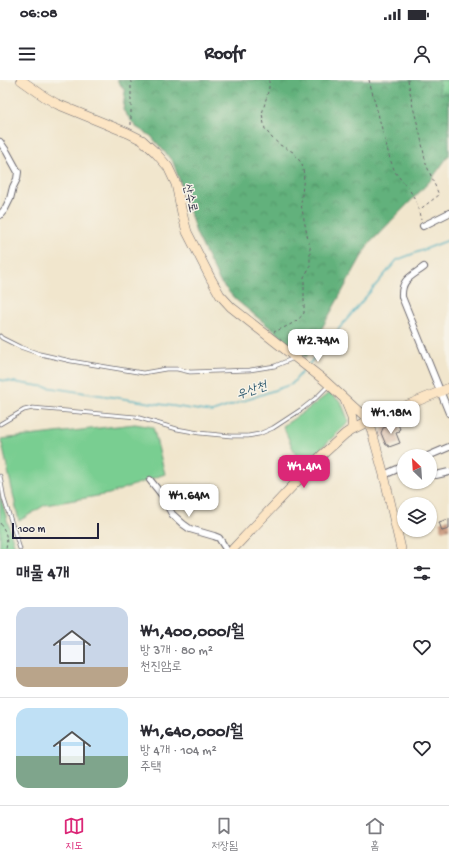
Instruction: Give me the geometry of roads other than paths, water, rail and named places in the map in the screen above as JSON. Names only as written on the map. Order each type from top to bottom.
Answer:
[{"type":"main road","name":"산수로","points":[[21,80],[57,104],[128,133],[155,152],[168,167],[176,184],[187,232],[220,295],[231,307],[326,383]]},
{"type":"main road","points":[[326,383],[369,421],[384,475],[400,549]]},
{"type":"main road","points":[[233,549],[321,456],[333,444],[351,430],[369,421],[445,390]]},
{"type":"main road","points":[[343,397],[352,419],[353,424],[351,430]]},
{"type":"street","points":[[0,142],[18,172],[10,199],[0,215]]},
{"type":"street","points":[[424,226],[449,213]]},
{"type":"street","points":[[424,267],[404,282],[401,289],[402,297],[445,390],[449,413]]},
{"type":"street","points":[[437,452],[449,447]]},
{"type":"street","points":[[384,475],[397,469]]},
{"type":"street","points":[[437,475],[449,472]]},
{"type":"street","points":[[150,480],[162,495],[172,514],[177,519],[190,529],[219,538],[226,549]]},
{"type":"lane","points":[[0,336],[20,347],[40,354],[143,373],[166,369],[177,369],[190,372],[250,370],[275,366],[297,360]]},
{"type":"lane","points":[[0,424],[24,410],[33,408],[136,417],[199,433],[248,436],[259,434],[273,428],[302,409],[316,398],[326,383]]},
{"type":"lane","points":[[0,476],[4,499],[20,549]]},
{"type":"waterway","name":"우산천","points":[[309,364],[397,260],[449,240]]},
{"type":"waterway","name":"우산천","points":[[0,380],[212,412],[292,384],[305,368]]}]
